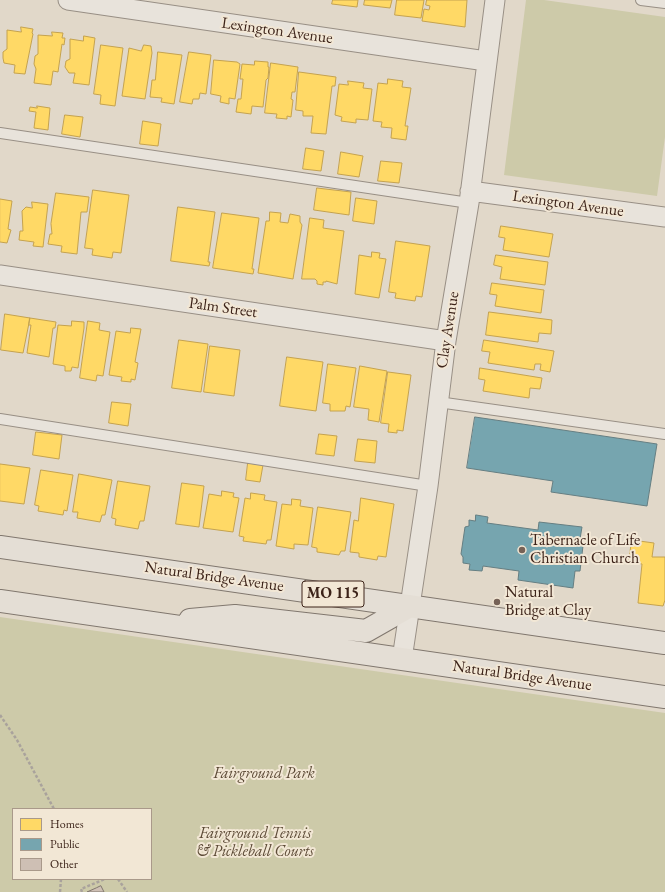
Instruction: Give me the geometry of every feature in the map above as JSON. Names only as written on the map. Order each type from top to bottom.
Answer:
[{"type":"main road","name":"Natural Bridge Avenue","points":[[0,547],[665,643]]},
{"type":"main road","name":"Natural Bridge Avenue","points":[[0,601],[665,697]]},
{"type":"main road","points":[[151,623],[235,616],[366,630],[410,606]]},
{"type":"street","name":"Lexington Avenue","points":[[68,0],[486,61]]},
{"type":"street","name":"Clay Avenue","points":[[402,659],[428,486],[446,341],[470,197],[486,61],[495,0]]},
{"type":"street","name":"Lexington Avenue","points":[[470,197],[665,217]]},
{"type":"street","name":"Palm Street","points":[[0,275],[446,341]]},
{"type":"lane","points":[[641,0],[665,3]]},
{"type":"lane","points":[[0,134],[470,197]]},
{"type":"lane","points":[[438,402],[665,434]]},
{"type":"lane","points":[[0,419],[428,486]]},
{"type":"path","points":[[0,715],[17,740],[54,808]]},
{"type":"path","points":[[60,892],[61,880]]},
{"type":"path","points":[[82,892],[81,889],[103,880]]},
{"type":"path","points":[[119,880],[127,892]]},
{"type":"green space","points":[[526,0],[544,0],[665,17],[665,137],[657,196],[504,175]]},
{"type":"green space","name":"Fairground Park","points":[[0,617],[665,713],[665,892],[0,892]]},
{"type":"building: Homes","points":[[333,0],[358,0],[357,7],[332,4]]},
{"type":"building: Homes","points":[[365,0],[392,0],[390,8],[364,5]]},
{"type":"building: Homes","points":[[397,0],[424,0],[421,18],[395,15]]},
{"type":"building: Homes","points":[[427,0],[467,0],[465,27],[422,21],[424,9],[429,10],[430,6],[426,5]]},
{"type":"building: Homes","points":[[21,27],[33,29],[25,74],[14,73],[15,65],[4,63],[3,58],[3,52],[7,49],[7,30],[21,32]]},
{"type":"building: Homes","points":[[52,32],[63,33],[62,38],[65,38],[64,45],[62,44],[58,72],[53,71],[51,85],[34,83],[36,69],[34,64],[35,56],[38,54],[38,35],[52,36]]},
{"type":"building: Homes","points":[[84,36],[95,38],[89,85],[73,83],[75,73],[69,73],[65,67],[66,61],[70,59],[70,39],[83,41]]},
{"type":"building: Homes","points":[[101,45],[123,48],[115,106],[100,104],[101,95],[94,94]]},
{"type":"building: Homes","points":[[144,45],[151,46],[152,53],[145,99],[122,96],[129,48],[141,51]]},
{"type":"building: Homes","points":[[158,52],[182,55],[174,104],[161,102],[162,98],[150,97],[152,80],[155,80]]},
{"type":"building: Homes","points":[[189,52],[211,55],[206,94],[200,93],[199,99],[193,99],[192,104],[180,102]]},
{"type":"building: Homes","points":[[214,60],[237,62],[240,64],[235,99],[229,98],[229,104],[220,102],[221,96],[211,94]]},
{"type":"building: Homes","points":[[255,61],[268,62],[269,67],[263,107],[252,106],[251,114],[236,112],[238,99],[241,99],[243,79],[240,79],[242,64],[254,65]]},
{"type":"building: Homes","points":[[271,63],[298,67],[295,92],[292,92],[291,99],[293,100],[291,117],[287,116],[287,119],[276,118],[277,114],[265,113]]},
{"type":"building: Homes","points":[[299,72],[336,77],[335,86],[332,86],[326,134],[311,133],[313,116],[303,116],[303,111],[296,110]]},
{"type":"building: Homes","points":[[388,79],[403,81],[402,87],[411,88],[405,126],[408,126],[406,140],[391,138],[392,128],[381,127],[382,122],[373,121],[378,83],[387,84]]},
{"type":"building: Homes","points":[[348,81],[364,83],[363,88],[372,89],[368,120],[356,119],[356,123],[341,121],[342,117],[335,115],[339,84],[348,85]]},
{"type":"building: Homes","points":[[37,106],[50,108],[48,130],[34,128],[36,112],[29,111],[30,107],[37,108]]},
{"type":"building: Homes","points":[[65,115],[83,117],[80,137],[62,134]]},
{"type":"building: Homes","points":[[143,121],[161,124],[158,146],[140,144]]},
{"type":"building: Homes","points":[[306,148],[324,151],[321,171],[303,169]]},
{"type":"building: Homes","points":[[341,152],[363,156],[359,177],[338,174]]},
{"type":"building: Homes","points":[[381,161],[402,163],[399,183],[378,181]]},
{"type":"building: Homes","points":[[317,188],[351,192],[349,215],[314,210]]},
{"type":"building: Homes","points":[[93,190],[129,195],[121,253],[113,252],[112,258],[92,255],[93,249],[85,248]]},
{"type":"building: Homes","points":[[56,193],[89,197],[87,212],[81,212],[77,254],[61,252],[62,246],[48,244],[50,234],[52,234],[51,224]]},
{"type":"building: Homes","points":[[356,198],[377,201],[374,224],[353,221]]},
{"type":"building: Homes","points":[[0,199],[12,201],[8,229],[11,230],[7,243],[0,242]]},
{"type":"building: Homes","points":[[32,202],[48,204],[43,247],[33,246],[34,242],[19,240],[20,231],[23,231],[22,211],[26,207],[32,208]]},
{"type":"building: Homes","points":[[178,207],[215,212],[208,262],[210,262],[209,266],[171,261]]},
{"type":"building: Homes","points":[[270,212],[281,213],[280,222],[288,223],[290,214],[300,216],[300,222],[302,225],[293,279],[258,273],[266,221],[269,221]]},
{"type":"building: Homes","points":[[222,213],[259,218],[252,269],[254,269],[253,274],[213,268]]},
{"type":"building: Homes","points":[[310,218],[324,220],[323,228],[344,231],[337,284],[326,281],[323,282],[323,285],[317,284],[315,279],[302,279]]},
{"type":"building: Homes","points":[[501,226],[553,234],[549,257],[503,250],[505,238],[499,237]]},
{"type":"building: Homes","points":[[396,241],[430,246],[422,297],[416,296],[415,301],[395,298],[396,293],[389,292]]},
{"type":"building: Homes","points":[[372,252],[380,253],[379,258],[386,259],[379,298],[355,294],[359,255],[371,257]]},
{"type":"building: Homes","points":[[496,255],[548,262],[545,285],[500,279],[502,267],[494,265]]},
{"type":"building: Homes","points":[[492,283],[544,290],[541,313],[495,306],[497,295],[490,294]]},
{"type":"building: Homes","points":[[489,312],[552,320],[551,334],[539,333],[538,342],[486,335]]},
{"type":"building: Homes","points":[[5,314],[30,318],[23,353],[1,350]]},
{"type":"building: Homes","points":[[30,318],[56,322],[55,328],[53,328],[49,357],[27,353],[31,325],[29,325]]},
{"type":"building: Homes","points":[[72,321],[84,322],[84,328],[78,368],[72,367],[71,371],[65,371],[65,366],[53,364],[58,325],[71,326]]},
{"type":"building: Homes","points":[[88,321],[100,323],[99,330],[110,332],[103,376],[97,375],[96,381],[80,378]]},
{"type":"building: Homes","points":[[131,328],[141,329],[135,362],[138,363],[135,380],[131,379],[131,382],[121,381],[122,377],[109,375],[116,331],[130,333]]},
{"type":"building: Homes","points":[[179,340],[208,344],[201,392],[172,388]]},
{"type":"building: Homes","points":[[484,340],[554,351],[550,372],[540,370],[541,364],[535,364],[534,370],[488,363],[490,352],[482,351]]},
{"type":"building: Homes","points":[[210,346],[240,350],[234,396],[204,392]]},
{"type":"building: Homes","points":[[287,357],[323,362],[316,411],[280,406]]},
{"type":"building: Homes","points":[[328,364],[356,368],[350,407],[346,406],[345,411],[330,411],[330,404],[323,403]]},
{"type":"building: Homes","points":[[360,366],[387,371],[379,422],[368,420],[369,409],[354,407]]},
{"type":"building: Homes","points":[[480,368],[542,378],[540,389],[530,388],[529,398],[483,391],[485,380],[479,379]]},
{"type":"building: Homes","points":[[388,372],[411,375],[403,431],[397,430],[397,433],[388,432],[389,424],[381,423]]},
{"type":"building: Homes","points":[[112,402],[131,404],[128,426],[109,423]]},
{"type":"building: Homes","points":[[36,432],[62,435],[59,459],[33,455]]},
{"type":"building: Homes","points":[[319,434],[337,436],[334,456],[316,454]]},
{"type":"building: Homes","points":[[358,439],[377,441],[375,463],[355,461]]},
{"type":"building: Homes","points":[[248,463],[263,465],[260,482],[246,480]]},
{"type":"building: Homes","points":[[0,464],[30,468],[24,504],[0,501]]},
{"type":"building: Homes","points":[[41,470],[73,475],[67,511],[64,510],[63,515],[38,511],[39,506],[35,505]]},
{"type":"building: Homes","points":[[79,474],[112,480],[105,515],[102,515],[100,522],[77,518],[78,512],[73,512]]},
{"type":"building: Homes","points":[[118,481],[150,486],[144,521],[140,521],[138,529],[115,525],[116,519],[112,518]]},
{"type":"building: Homes","points":[[182,483],[204,486],[199,527],[176,524]]},
{"type":"building: Homes","points":[[222,491],[234,493],[233,497],[239,498],[233,532],[203,528],[209,494],[221,496]]},
{"type":"building: Homes","points":[[251,493],[265,495],[264,500],[277,502],[271,540],[267,540],[266,544],[243,541],[244,537],[239,536],[245,498],[250,499]]},
{"type":"building: Homes","points":[[361,498],[394,504],[386,557],[378,556],[377,560],[359,557],[359,553],[350,552],[354,520],[358,521]]},
{"type":"building: Homes","points":[[292,499],[301,500],[300,506],[313,508],[308,545],[294,544],[294,549],[276,546],[282,504],[291,505]]},
{"type":"building: Homes","points":[[318,507],[351,512],[345,551],[341,551],[339,555],[317,552],[317,548],[312,547]]},
{"type":"building: Homes","points":[[632,540],[654,543],[652,557],[665,557],[665,600],[663,606],[638,603],[642,564],[629,562]]},
{"type":"building: Public","points":[[475,417],[657,444],[647,506],[551,492],[553,481],[467,468]]},
{"type":"building: Public","name":"Tabernacle of Life Christian Church","points":[[476,515],[488,517],[487,523],[538,530],[539,522],[582,527],[579,545],[583,546],[580,571],[575,571],[573,588],[518,580],[519,571],[483,566],[482,571],[469,570],[470,564],[463,563],[463,557],[461,554],[465,527],[469,526],[469,520],[475,521]]},
{"type":"building: Other","points":[[101,886],[104,892],[87,892],[96,888]]},
{"type":"place","name":"Tabernacle of Life Christian Church","points":[[522,550]]},
{"type":"place","name":"Natural Bridge at Clay","points":[[497,602]]},
{"type":"park label","name":"Fairground Tennis & Pickleball Courts","points":[[255,843]]}]
